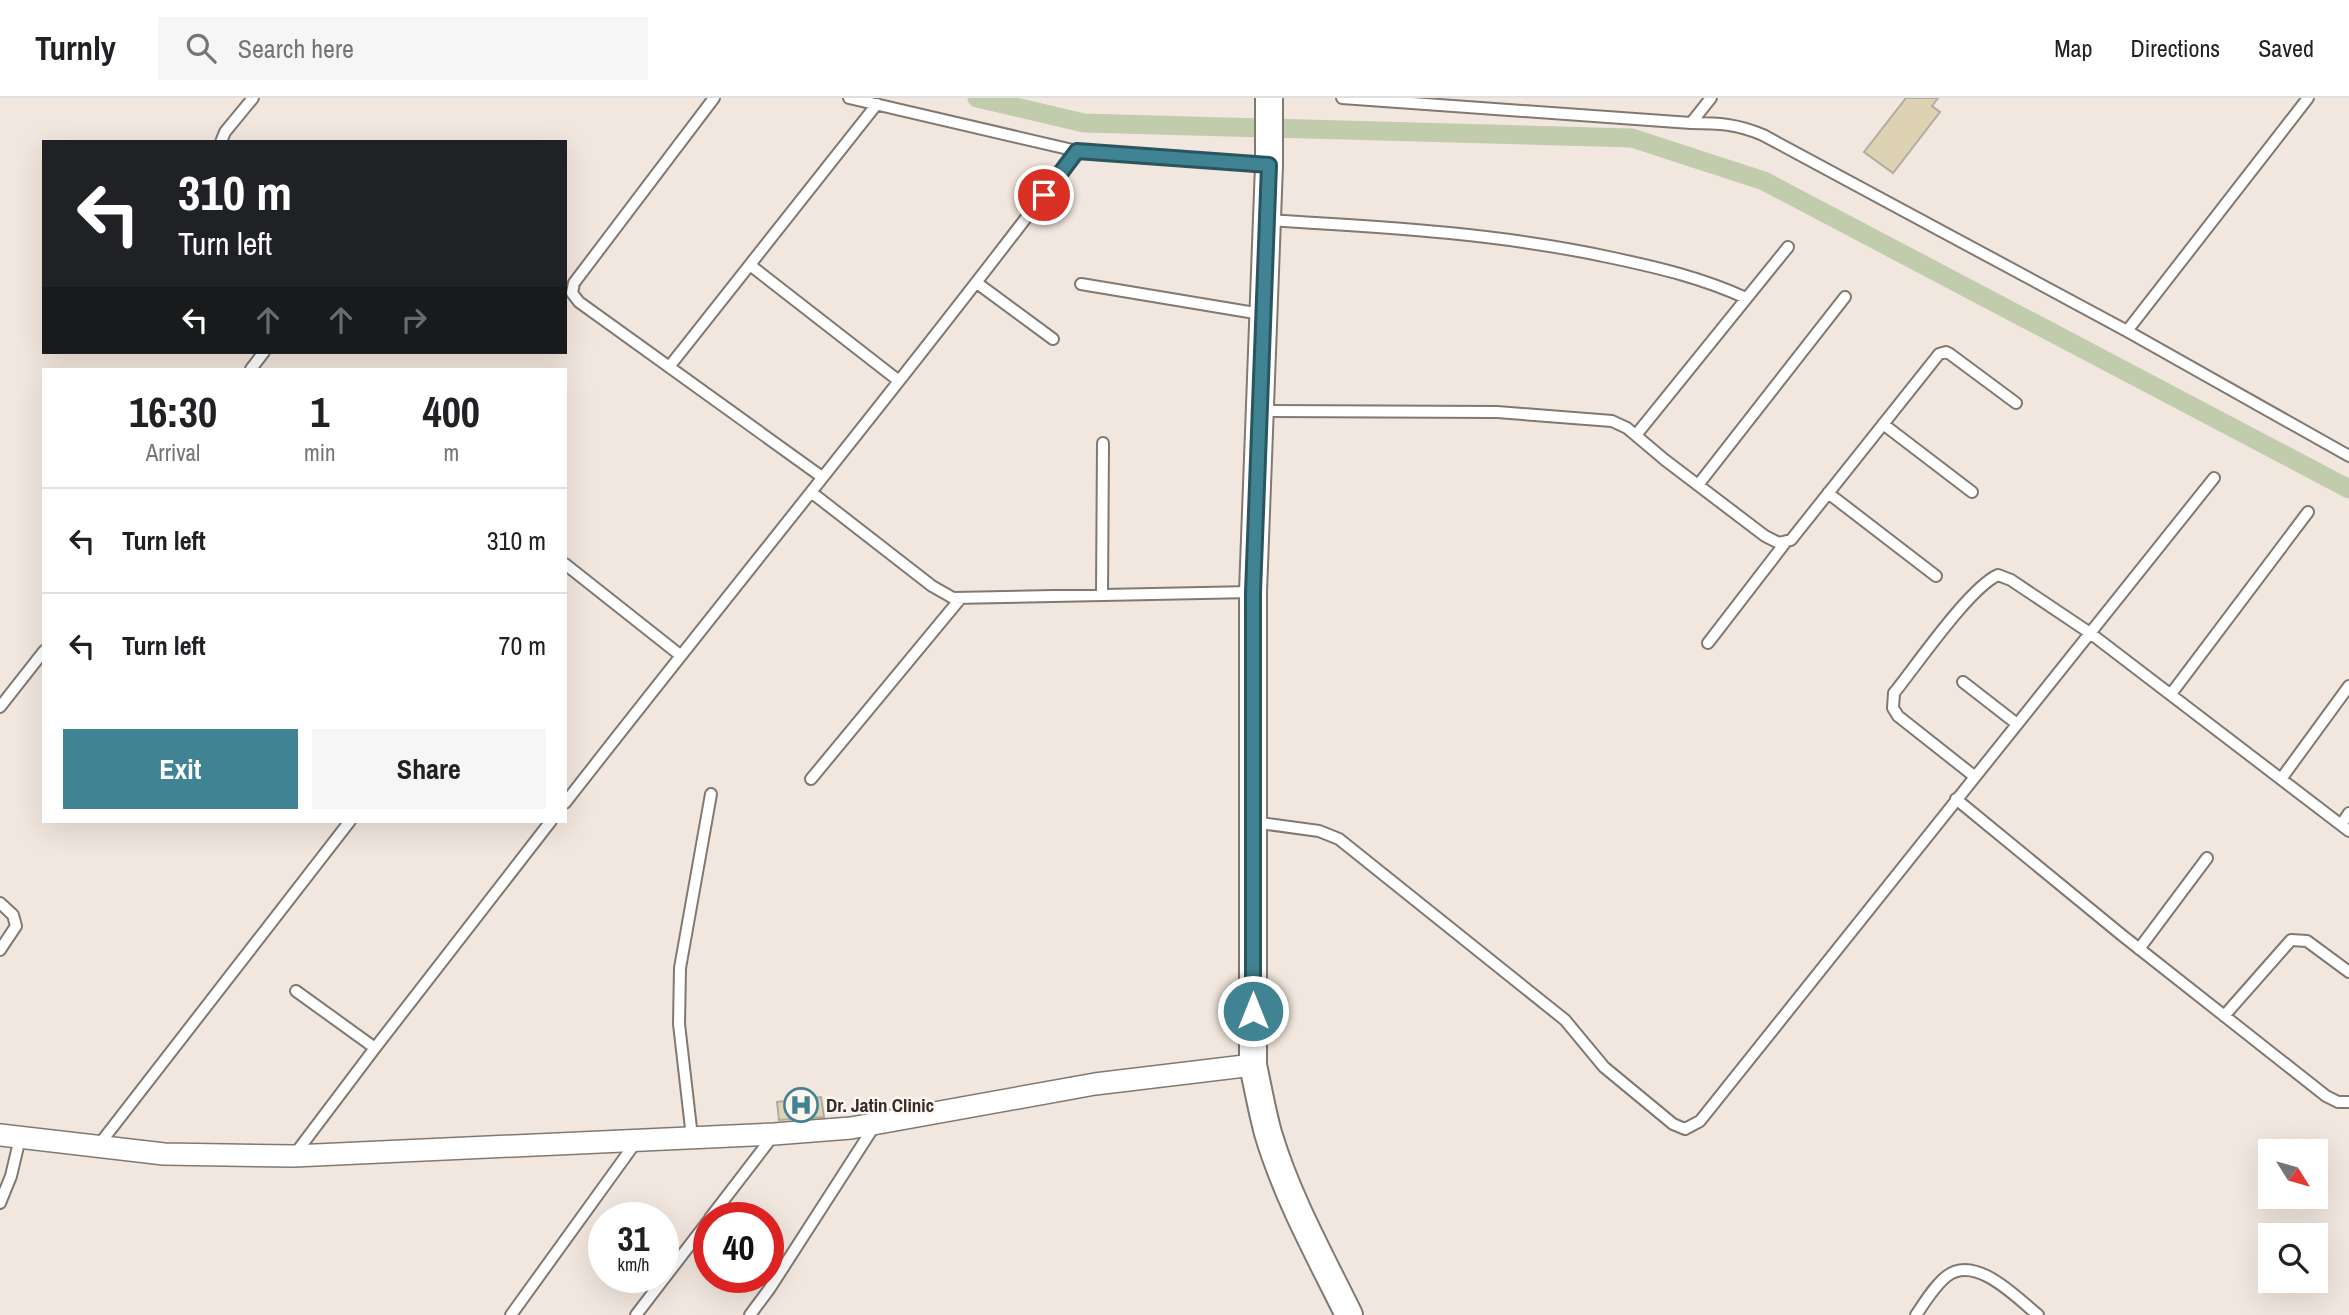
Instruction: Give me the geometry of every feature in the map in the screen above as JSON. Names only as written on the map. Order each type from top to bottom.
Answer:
[{"type":"street","points":[[1269,107],[1253,592],[1253,1065],[1268,1133],[1278,1160],[1292,1196],[1349,1315]]},
{"type":"street","points":[[10,1137],[164,1154],[294,1156],[775,1134],[851,1128],[1095,1084],[1253,1065]]},
{"type":"lane","points":[[222,140],[225,132],[253,98]]},
{"type":"lane","points":[[714,98],[572,288],[572,293],[579,302],[822,477]]},
{"type":"lane","points":[[849,98],[1077,151],[1269,159]]},
{"type":"lane","points":[[1342,98],[1742,126],[2127,331],[2349,456]]},
{"type":"lane","points":[[1691,123],[1711,98]]},
{"type":"lane","points":[[2127,331],[2308,98]]},
{"type":"lane","points":[[669,367],[877,104]]},
{"type":"lane","points":[[567,800],[977,283],[1077,151]]},
{"type":"lane","points":[[1267,220],[1428,230],[1552,244],[1694,276],[1746,298]]},
{"type":"lane","points":[[1636,435],[1788,247]]},
{"type":"lane","points":[[750,265],[899,381]]},
{"type":"lane","points":[[977,283],[1053,339]]},
{"type":"lane","points":[[1081,284],[1264,315]]},
{"type":"lane","points":[[1698,485],[1845,296]]},
{"type":"lane","points":[[1260,411],[1497,412],[1612,421],[1636,435],[1772,540],[1785,542],[1791,540],[1942,352],[1950,354],[2016,403]]},
{"type":"lane","points":[[252,368],[262,354]]},
{"type":"lane","points":[[1883,424],[1972,492]]},
{"type":"lane","points":[[1102,595],[1103,443]]},
{"type":"lane","points":[[1254,822],[1319,831],[1339,839],[1565,1020],[1604,1067],[1673,1124],[1685,1129],[1700,1121],[2214,478]]},
{"type":"lane","points":[[811,492],[932,586],[947,596],[960,599],[1253,592]]},
{"type":"lane","points":[[1828,493],[1936,576]]},
{"type":"lane","points":[[2171,694],[2308,512]]},
{"type":"lane","points":[[1708,643],[1785,542]]},
{"type":"lane","points":[[567,566],[680,655]]},
{"type":"lane","points":[[1974,776],[1898,716],[1892,699],[1965,604],[1985,583],[1998,575],[2090,633],[2345,828],[2349,813]]},
{"type":"lane","points":[[811,779],[960,599]]},
{"type":"lane","points":[[0,707],[42,654]]},
{"type":"lane","points":[[1963,682],[2017,724]]},
{"type":"lane","points":[[2281,779],[2349,686]]},
{"type":"lane","points":[[692,1137],[679,1024],[680,968],[711,794]]},
{"type":"lane","points":[[1956,799],[2139,949],[2326,1096],[2338,1102],[2349,1102]]},
{"type":"lane","points":[[96,1148],[348,823]]},
{"type":"lane","points":[[294,1156],[549,823]]},
{"type":"lane","points":[[2139,949],[2207,858]]},
{"type":"lane","points":[[0,903],[13,915],[16,926],[0,950]]},
{"type":"lane","points":[[2224,1016],[2291,940],[2307,941],[2349,972]]},
{"type":"lane","points":[[296,990],[375,1048]]},
{"type":"lane","points":[[751,1315],[876,1123]]},
{"type":"lane","points":[[722,1202],[775,1134]]},
{"type":"lane","points":[[0,1203],[11,1176],[10,1137]]},
{"type":"lane","points":[[511,1315],[638,1139]]},
{"type":"lane","points":[[636,1315],[693,1240]]},
{"type":"lane","points":[[1916,1315],[1948,1276],[1968,1269],[1993,1279],[2038,1315]]},
{"type":"building","points":[[1906,98],[1938,98],[1932,106],[1940,112],[1893,173],[1864,152]]},
{"type":"building","points":[[821,1097],[824,1117],[779,1120],[777,1102]]},
{"type":"waterway","points":[[977,98],[1084,123],[1632,138],[1764,181],[2349,489]]},
{"type":"place","name":"Dr. Jatin Clinic","points":[[801,1105]]},
{"type":"route","points":[[1044,195],[1077,151],[1269,165],[1253,592],[1253,1011]]}]
